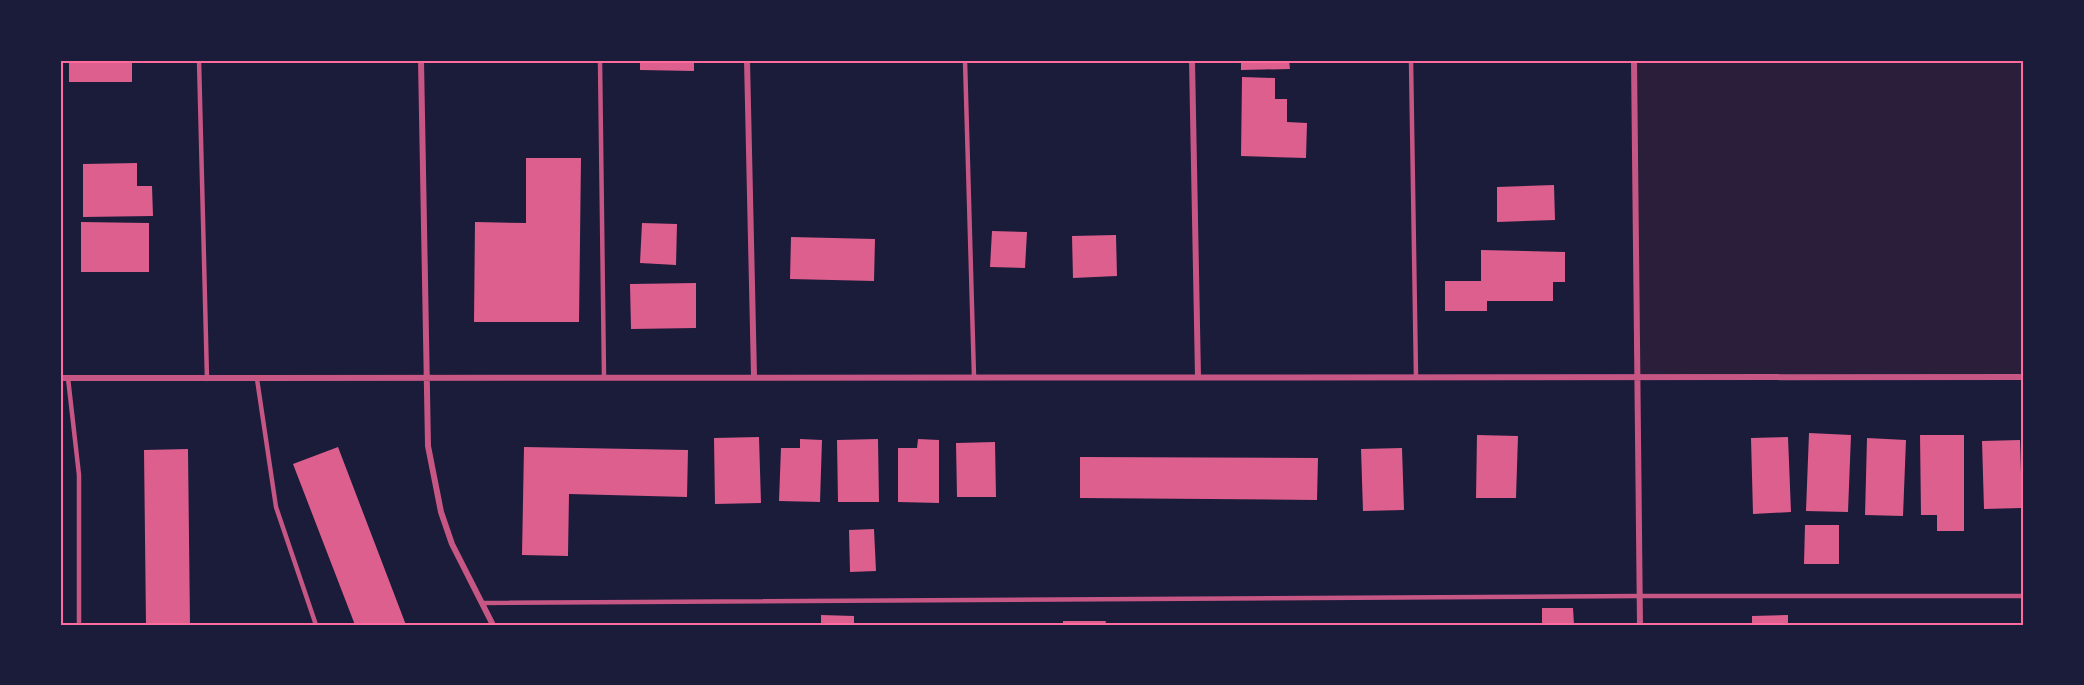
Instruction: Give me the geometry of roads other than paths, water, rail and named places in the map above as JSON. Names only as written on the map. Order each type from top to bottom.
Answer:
[{"type":"street","points":[[421,60],[428,446],[441,512],[452,543],[493,625]]},
{"type":"street","points":[[747,60],[754,376]]},
{"type":"street","points":[[1192,60],[1198,377]]},
{"type":"street","points":[[1634,60],[1640,625]]},
{"type":"street","points":[[64,378],[2024,377]]},
{"type":"lane","points":[[199,60],[207,379]]},
{"type":"lane","points":[[600,60],[604,378]]},
{"type":"lane","points":[[965,60],[974,378]]},
{"type":"lane","points":[[1412,60],[1416,378]]},
{"type":"lane","points":[[64,378],[79,475],[79,625]]},
{"type":"lane","points":[[257,379],[276,507],[316,625]]},
{"type":"lane","points":[[482,603],[2024,596]]}]
